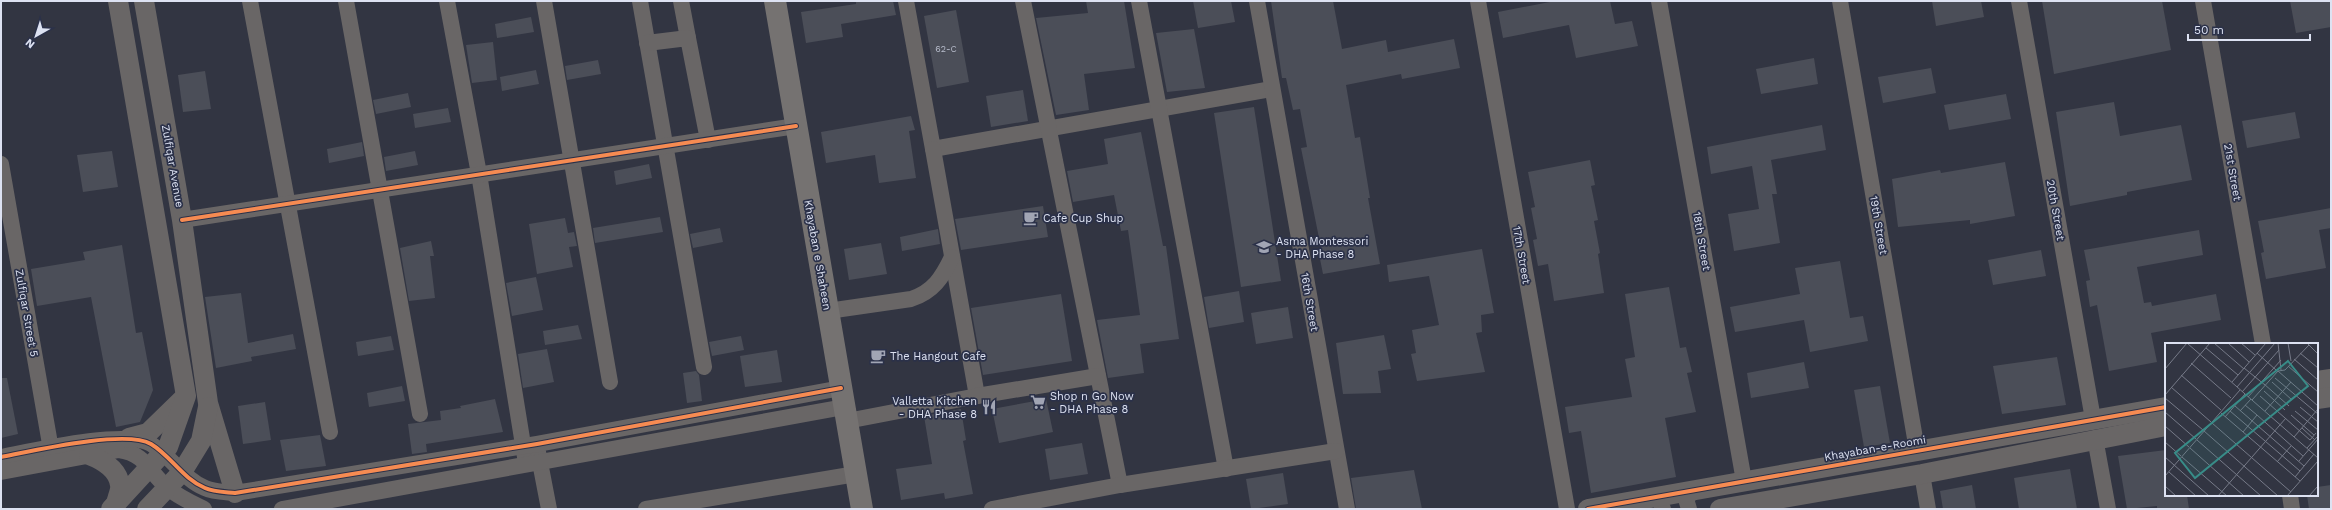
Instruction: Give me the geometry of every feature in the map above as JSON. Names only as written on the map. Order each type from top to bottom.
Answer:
[{"type":"main road","name":"Khayaban e Shaheen","points":[[775,1],[862,509]]},
{"type":"street","points":[[113,506],[164,453],[174,432],[186,396],[118,1]]},
{"type":"street","name":"Zulfiqar Avenue","points":[[144,1],[182,220],[208,403]]},
{"type":"street","points":[[250,1],[330,432]]},
{"type":"street","points":[[346,1],[420,414]]},
{"type":"street","points":[[447,1],[533,464],[549,509]]},
{"type":"street","points":[[544,1],[610,382]]},
{"type":"street","points":[[640,1],[704,367]]},
{"type":"street","points":[[681,1],[708,140]]},
{"type":"street","points":[[906,1],[976,396]]},
{"type":"street","points":[[1023,1],[1120,485]]},
{"type":"street","points":[[1139,1],[1226,468]]},
{"type":"street","name":"16th Street","points":[[1257,1],[1347,509]]},
{"type":"street","name":"17th Street","points":[[1478,1],[1567,509]]},
{"type":"street","name":"18th Street","points":[[1659,1],[1744,481]]},
{"type":"street","name":"19th Street","points":[[1840,1],[1917,450]]},
{"type":"street","name":"20th Street","points":[[2019,1],[2093,419]]},
{"type":"street","name":"21st Street","points":[[2202,1],[2263,343]]},
{"type":"street","points":[[647,43],[688,38]]},
{"type":"street","points":[[933,149],[1272,90]]},
{"type":"street","points":[[182,220],[796,126]]},
{"type":"street","name":"Zulfiqar Street 5","points":[[1,164],[52,455]]},
{"type":"street","points":[[828,312],[922,296],[932,289],[943,277],[952,257]]},
{"type":"street","points":[[128,438],[150,443],[164,453],[182,472],[205,488],[235,493],[530,445],[844,405],[976,396],[1098,376]]},
{"type":"street","points":[[2318,381],[2331,379]]},
{"type":"street","points":[[1,457],[52,455],[87,449],[148,433],[186,396]]},
{"type":"street","points":[[2318,399],[2331,397]]},
{"type":"street","points":[[208,403],[235,493]]},
{"type":"street","points":[[147,509],[182,472],[201,440],[208,403]]},
{"type":"street","points":[[282,509],[533,464],[844,405]]},
{"type":"street","name":"Khayaban-e-Roomi","points":[[1588,509],[1658,503],[1694,490],[2165,407]]},
{"type":"street","points":[[1720,509],[1748,506],[1922,474],[2095,438],[2165,426]]},
{"type":"street","points":[[2095,438],[2108,509]]},
{"type":"street","points":[[87,449],[119,450],[129,452],[143,459],[168,488],[204,509]]},
{"type":"street","points":[[87,449],[115,471],[120,485],[113,506]]},
{"type":"street","points":[[992,509],[1120,485],[1336,451]]},
{"type":"street","points":[[1,472],[52,455]]},
{"type":"street","points":[[646,509],[856,474]]},
{"type":"street","points":[[1922,474],[1928,509]]},
{"type":"street","points":[[1689,509],[1686,499],[1694,490]]},
{"type":"street","points":[[2290,496],[2292,509]]},
{"type":"building","points":[[856,1],[893,1],[896,15],[841,24],[843,37],[806,43],[801,12],[856,4]]},
{"type":"building","points":[[1086,1],[1124,1],[1135,68],[1084,74],[1089,110],[1056,115],[1036,18],[1088,13]]},
{"type":"building","points":[[1193,1],[1231,1],[1235,22],[1198,28]]},
{"type":"building","points":[[1271,1],[1333,1],[1342,49],[1386,40],[1388,52],[1454,39],[1460,68],[1402,79],[1401,74],[1346,85],[1355,138],[1360,137],[1370,198],[1368,198],[1380,264],[1323,274],[1318,249],[1321,248],[1301,148],[1307,147],[1300,109],[1293,110],[1286,78],[1282,78]]},
{"type":"building","points":[[1555,1],[1610,1],[1615,24],[1632,21],[1638,46],[1576,58],[1569,25],[1503,38],[1498,12]]},
{"type":"building","points":[[1932,1],[1981,1],[1984,17],[1936,26]]},
{"type":"building","points":[[2042,1],[2162,1],[2171,50],[2054,74]]},
{"type":"building","points":[[2290,1],[2331,1],[2331,27],[2296,33]]},
{"type":"building","points":[[956,10],[969,82],[937,88],[924,16]]},
{"type":"building","points":[[531,17],[534,32],[497,38],[495,24]]},
{"type":"building","points":[[1194,29],[1205,88],[1167,92],[1156,33]]},
{"type":"building","points":[[493,42],[497,80],[472,83],[466,45]]},
{"type":"building","points":[[1814,58],[1818,84],[1761,94],[1756,69]]},
{"type":"building","points":[[598,60],[601,74],[567,80],[565,66]]},
{"type":"building","points":[[1931,68],[1936,93],[1883,103],[1878,77]]},
{"type":"building","points":[[536,70],[539,84],[502,91],[500,77]]},
{"type":"building","points":[[205,71],[211,109],[183,112],[178,75]]},
{"type":"building","points":[[1023,90],[1028,121],[991,127],[986,96]]},
{"type":"building","points":[[408,93],[411,107],[376,114],[373,100]]},
{"type":"building","points":[[2006,94],[2011,119],[1949,130],[1944,105]]},
{"type":"building","points":[[2114,102],[2120,136],[2181,125],[2192,180],[2127,192],[2127,195],[2070,206],[2056,112]]},
{"type":"building","points":[[1254,107],[1281,281],[1241,287],[1214,113]]},
{"type":"building","points":[[448,108],[451,122],[415,128],[413,114]]},
{"type":"building","points":[[2295,112],[2300,138],[2247,148],[2242,121]]},
{"type":"building","points":[[911,116],[915,130],[909,131],[916,178],[879,183],[875,155],[826,163],[821,132]]},
{"type":"building","points":[[1822,125],[1826,150],[1771,160],[1777,194],[1772,194],[1780,243],[1734,251],[1728,214],[1759,209],[1752,166],[1711,174],[1707,147]]},
{"type":"building","points":[[1141,132],[1163,246],[1166,246],[1179,339],[1140,344],[1144,373],[1108,378],[1097,320],[1140,315],[1128,230],[1121,231],[1114,195],[1073,202],[1067,171],[1108,164],[1104,139]]},
{"type":"building","points":[[362,142],[364,156],[329,163],[327,149]]},
{"type":"building","points":[[112,151],[118,187],[83,192],[77,155]]},
{"type":"building","points":[[415,151],[418,165],[386,171],[384,157]]},
{"type":"building","points":[[1590,160],[1595,185],[1591,186],[1598,220],[1594,221],[1600,253],[1598,254],[1604,293],[1554,301],[1548,264],[1538,266],[1533,240],[1537,239],[1531,208],[1535,207],[1528,172]]},
{"type":"building","points":[[2005,162],[2015,216],[1970,224],[1970,220],[1898,227],[1892,179],[1940,170],[1941,173]]},
{"type":"building","points":[[649,164],[652,178],[616,185],[614,171]]},
{"type":"building","points":[[1043,206],[1048,237],[961,250],[955,219]]},
{"type":"building","points":[[2331,208],[2331,228],[2319,230],[2326,268],[2266,279],[2261,253],[2264,252],[2258,221]]},
{"type":"building","points":[[660,217],[663,232],[595,243],[593,228]]},
{"type":"building","points":[[565,218],[568,233],[574,232],[577,246],[569,247],[573,267],[537,274],[529,224]]},
{"type":"building","points":[[720,228],[723,242],[693,248],[690,234]]},
{"type":"building","points":[[938,229],[940,244],[902,251],[900,237]]},
{"type":"building","points":[[2199,230],[2203,255],[2137,267],[2144,303],[2151,302],[2152,306],[2216,294],[2221,320],[2151,333],[2157,362],[2109,371],[2097,305],[2090,307],[2086,281],[2090,280],[2084,250]]},
{"type":"building","points":[[431,241],[434,256],[430,256],[435,298],[409,301],[400,248]]},
{"type":"building","points":[[881,243],[887,274],[849,280],[844,249]]},
{"type":"building","points":[[122,245],[136,333],[142,332],[153,390],[140,422],[116,427],[91,297],[37,306],[31,269],[85,260],[83,252]]},
{"type":"building","points":[[1482,249],[1494,313],[1481,315],[1482,332],[1476,333],[1485,372],[1417,381],[1411,354],[1416,353],[1412,330],[1439,325],[1429,276],[1389,282],[1387,265]]},
{"type":"building","points":[[2041,250],[2046,276],[1993,285],[1988,260]]},
{"type":"building","points":[[1840,261],[1850,318],[1863,316],[1868,341],[1810,352],[1804,320],[1735,332],[1730,307],[1800,294],[1795,268]]},
{"type":"building","points":[[536,277],[543,310],[512,316],[506,283]]},
{"type":"building","points":[[1669,287],[1680,348],[1686,347],[1692,372],[1687,373],[1696,412],[1665,418],[1676,477],[1591,493],[1581,431],[1569,433],[1565,407],[1632,397],[1625,359],[1635,357],[1625,294]]},
{"type":"building","points":[[1239,291],[1244,322],[1209,328],[1204,297]]},
{"type":"building","points":[[241,293],[248,343],[293,334],[296,349],[251,357],[252,361],[216,368],[205,297]]},
{"type":"building","points":[[1061,294],[1072,361],[983,375],[971,308]]},
{"type":"building","points":[[1288,307],[1293,338],[1256,344],[1251,313]]},
{"type":"building","points":[[578,325],[582,339],[545,345],[543,331]]},
{"type":"building","points":[[1384,335],[1391,369],[1378,371],[1381,393],[1343,394],[1336,343]]},
{"type":"building","points":[[391,336],[394,350],[358,356],[356,342]]},
{"type":"building","points":[[741,336],[744,350],[712,356],[709,342]]},
{"type":"building","points":[[547,349],[554,382],[523,388],[518,354]]},
{"type":"building","points":[[777,350],[782,382],[745,387],[740,356]]},
{"type":"building","points":[[2057,357],[2066,405],[2002,414],[1993,366]]},
{"type":"building","points":[[1804,362],[1809,388],[1751,398],[1747,373]]},
{"type":"building","points":[[696,371],[699,375],[702,401],[687,403],[683,373]]},
{"type":"building","points":[[1,378],[7,378],[18,434],[1,438]]},
{"type":"building","points":[[402,386],[405,401],[369,407],[367,393]]},
{"type":"building","points":[[1880,386],[1890,443],[1864,447],[1854,390]]},
{"type":"building","points":[[495,399],[503,432],[426,444],[427,452],[412,454],[408,424],[441,420],[440,411],[461,408],[460,406]]},
{"type":"building","points":[[1046,399],[1053,432],[999,443],[992,409]]},
{"type":"building","points":[[265,402],[271,440],[243,444],[238,406]]},
{"type":"building","points":[[961,409],[966,440],[963,441],[973,494],[945,499],[944,493],[901,500],[896,469],[932,464],[924,416]]},
{"type":"building","points":[[320,435],[326,466],[286,471],[280,440]]},
{"type":"building","points":[[1082,443],[1088,474],[1050,480],[1045,449]]},
{"type":"building","points":[[2165,450],[2165,496],[2187,496],[2189,509],[2157,509],[2157,506],[2127,509],[2118,456]]},
{"type":"building","points":[[2070,469],[2077,509],[2019,509],[2014,478]]},
{"type":"building","points":[[1414,470],[1422,509],[1356,509],[1351,478]]},
{"type":"building","points":[[1283,473],[1288,504],[1251,509],[1246,479]]},
{"type":"building","points":[[1972,485],[1976,509],[1943,509],[1940,491]]},
{"type":"building","points":[[2331,485],[2331,509],[2309,509],[2307,496],[2318,496],[2318,487]]},
{"type":"cycle path","points":[[182,220],[796,126]]},
{"type":"cycle path","points":[[1,457],[55,446],[101,440],[139,440],[151,444],[158,449],[197,484],[220,492],[235,493],[537,444],[841,388]]},
{"type":"cycle path","points":[[1588,509],[2165,407]]},
{"type":"place","name":"Cafe Cup Shup","points":[[1031,218]]},
{"type":"place","name":"Asma Montessori - DHA Phase 8","points":[[1264,247]]},
{"type":"place","name":"The Hangout Cafe","points":[[878,356]]},
{"type":"place","name":"Shop n Go Now - DHA Phase 8","points":[[1038,402]]},
{"type":"place","name":"Valletta Kitchen - DHA Phase 8","points":[[989,407]]}]
